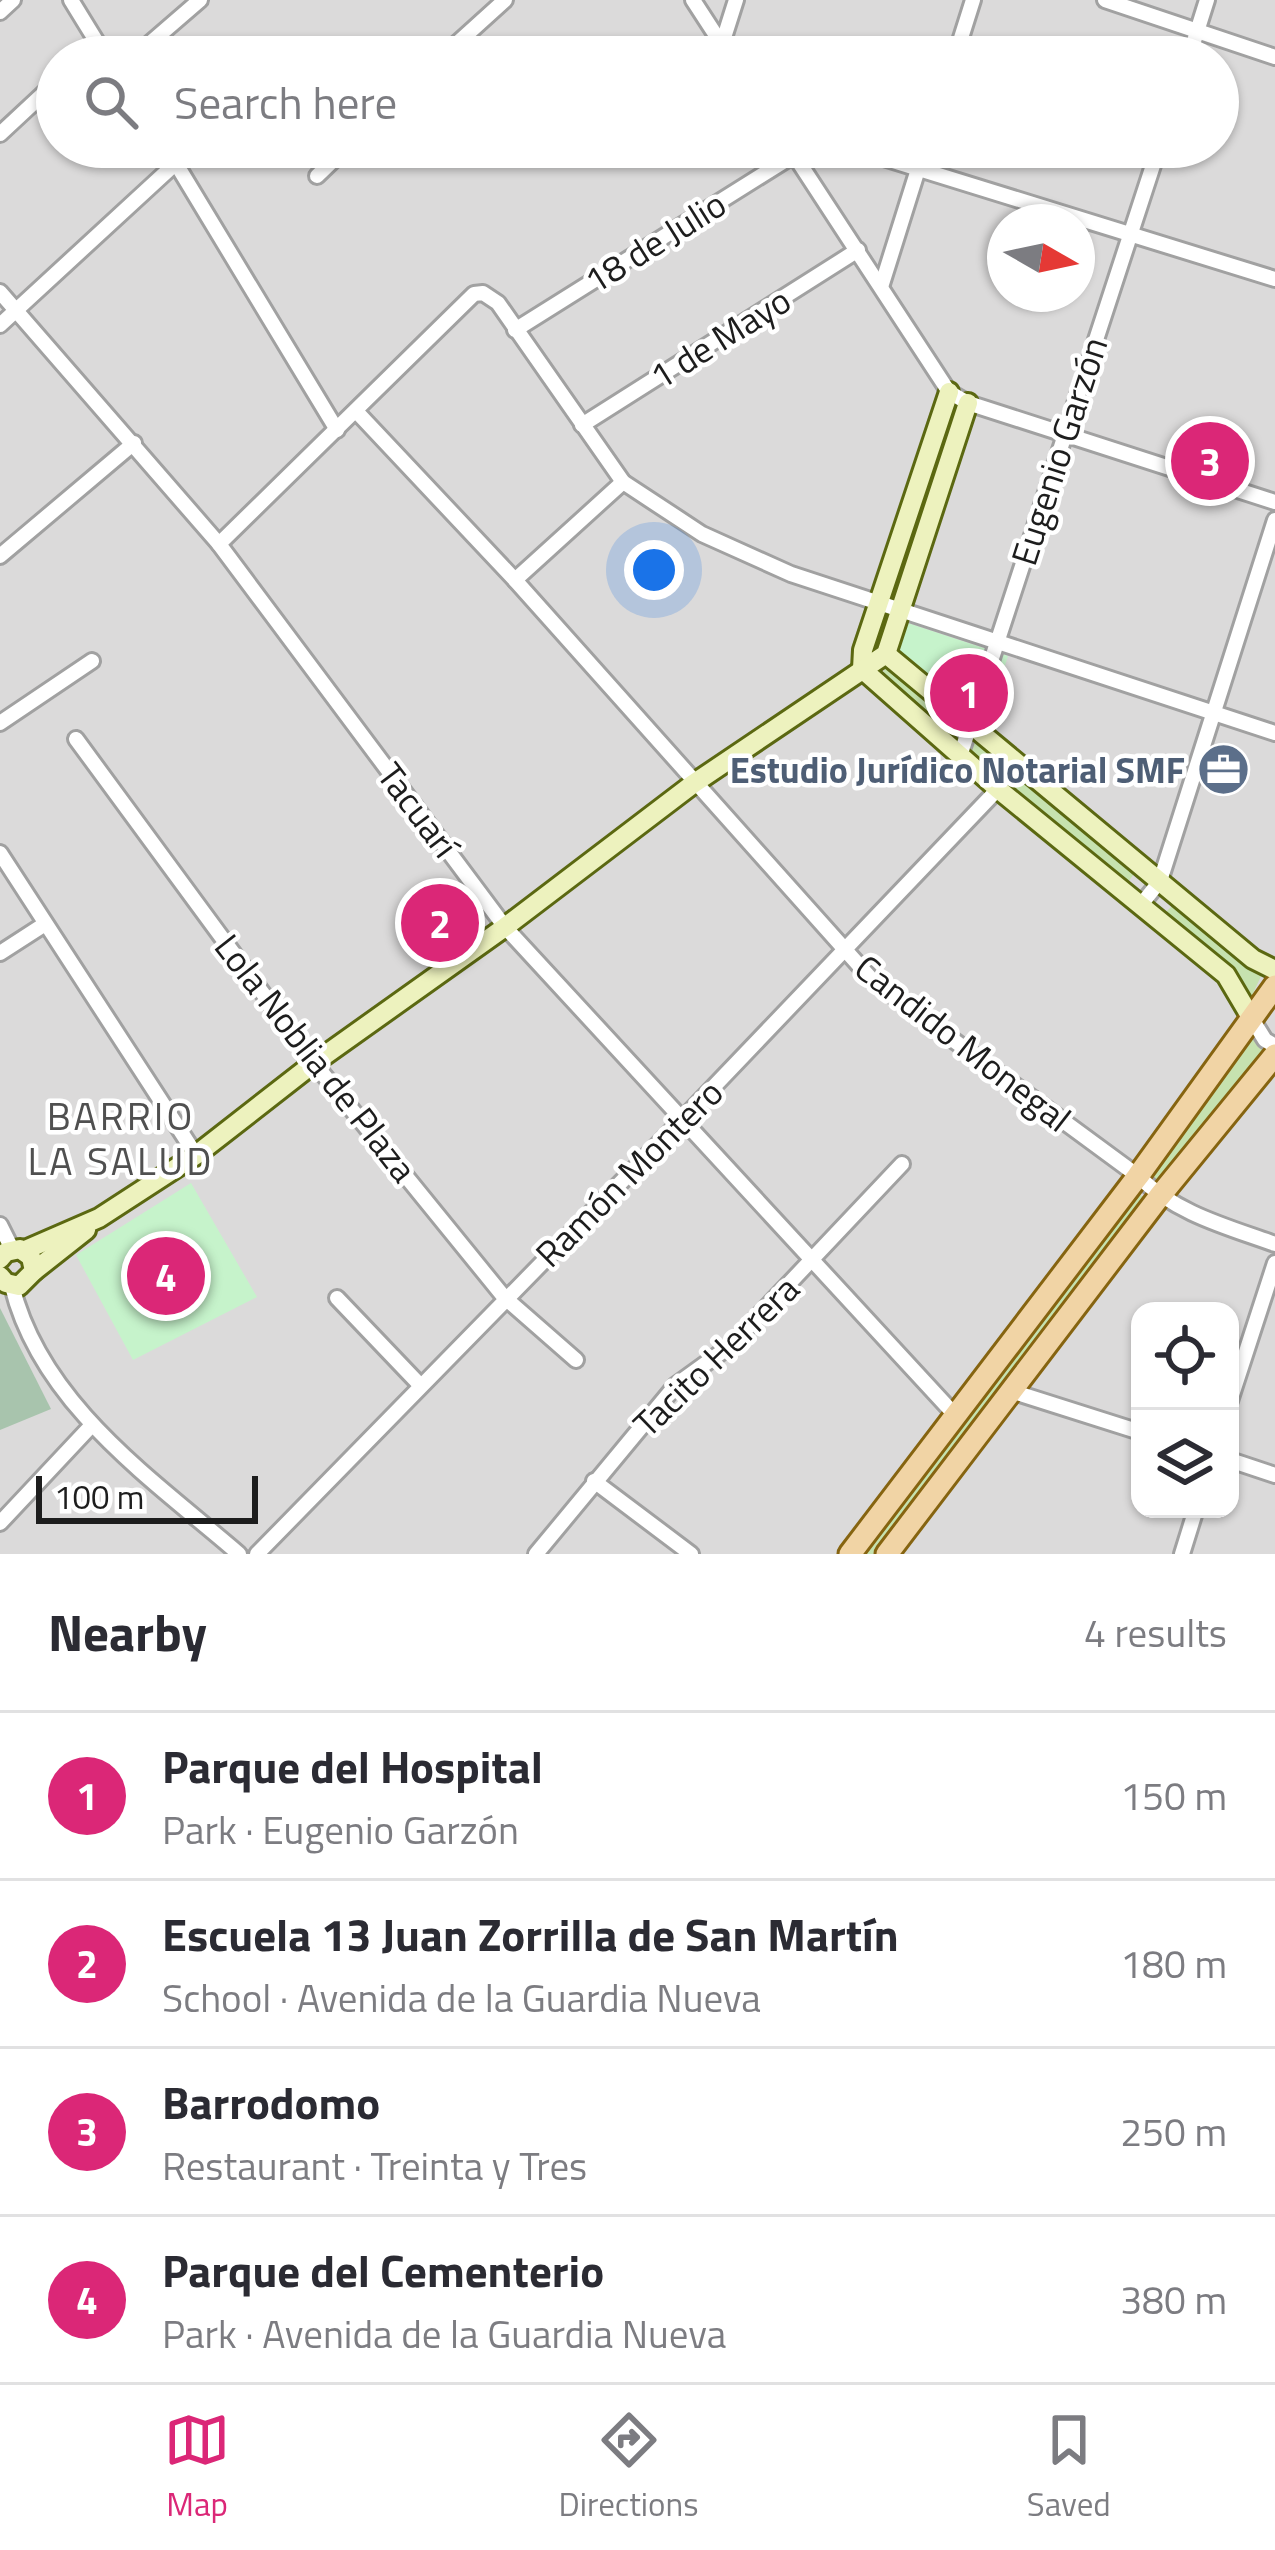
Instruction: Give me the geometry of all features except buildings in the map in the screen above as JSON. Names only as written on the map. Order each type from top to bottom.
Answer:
[{"type":"main road","points":[[850,1554],[1138,1176],[1275,986]]},
{"type":"main road","points":[[887,1554],[1275,1050]]},
{"type":"street","points":[[0,12],[13,0]]},
{"type":"street","points":[[70,0],[93,36]]},
{"type":"street","points":[[158,36],[200,0]]},
{"type":"street","points":[[465,36],[505,0]]},
{"type":"street","points":[[693,0],[716,36]]},
{"type":"street","points":[[729,36],[736,0]]},
{"type":"street","points":[[962,36],[973,0]]},
{"type":"street","points":[[1105,0],[1214,36]]},
{"type":"street","points":[[1195,36],[1207,0]]},
{"type":"street","points":[[1239,45],[1275,57]]},
{"type":"street","points":[[0,134],[36,101]]},
{"type":"street","points":[[0,325],[171,168]]},
{"type":"street","points":[[179,168],[337,430]]},
{"type":"street","points":[[316,176],[325,168]]},
{"type":"street","name":"18 de Julio","points":[[515,329],[766,168]]},
{"type":"street","points":[[803,168],[949,392],[968,403],[1275,502]]},
{"type":"street","points":[[915,168],[1275,279]]},
{"type":"street","name":"Eugenio Garzón","points":[[960,756],[1152,168]]},
{"type":"street","points":[[881,284],[918,169]]},
{"type":"street","name":"1 de Mayo","points":[[582,425],[858,250]]},
{"type":"street","name":"Tacuarí","points":[[0,292],[219,544],[505,927],[955,1415]]},
{"type":"street","points":[[219,544],[474,294],[492,297],[623,482],[702,534],[791,574],[1275,733]]},
{"type":"street","points":[[862,670],[863,650],[949,392]]},
{"type":"street","points":[[4,1281],[26,1283],[34,1271],[62,1253],[99,1218],[196,1155],[693,784],[886,654],[968,403]]},
{"type":"street","name":"Candido Monegal","points":[[356,411],[890,995],[1138,1176],[1159,1197],[1275,1244]]},
{"type":"street","points":[[0,556],[134,443]]},
{"type":"street","points":[[514,580],[623,482]]},
{"type":"street","points":[[1140,906],[1160,881],[1275,520]]},
{"type":"street","points":[[886,654],[1253,959],[1275,970]]},
{"type":"street","points":[[0,723],[92,661]]},
{"type":"street","points":[[862,670],[998,789],[1226,975],[1275,1050]]},
{"type":"street","name":"Lola Noblia de Plaza","points":[[76,739],[314,1063],[504,1297],[576,1360]]},
{"type":"street","name":"Ramón Montero","points":[[257,1554],[998,789]]},
{"type":"street","points":[[0,853],[196,1155]]},
{"type":"street","points":[[0,953],[45,924]]},
{"type":"street","name":"Tacito Herrera","points":[[536,1554],[676,1385],[730,1346],[902,1164]]},
{"type":"street","points":[[7,1255],[99,1218]]},
{"type":"street","points":[[0,1225],[7,1255]]},
{"type":"street","points":[[7,1255],[31,1257],[34,1271]]},
{"type":"street","points":[[1239,1373],[1275,1263]]},
{"type":"street","points":[[4,1281],[57,1380],[91,1426],[239,1554]]},
{"type":"street","points":[[337,1298],[420,1385]]},
{"type":"street","points":[[1013,1392],[1131,1429]]},
{"type":"street","points":[[0,1523],[91,1426]]},
{"type":"street","points":[[1239,1463],[1275,1475]]},
{"type":"street","points":[[594,1481],[691,1554]]},
{"type":"street","points":[[1182,1554],[1193,1518]]},
{"type":"shaded area","points":[[0,0],[1275,0],[1275,1554],[0,1554]]},
{"type":"green space","points":[[905,622],[1008,656],[985,730],[895,652]]},
{"type":"green space","points":[[886,668],[1134,874],[1128,882],[880,676]]},
{"type":"green space","points":[[1173,905],[1239,959],[1263,972],[1248,1004],[1164,914]]},
{"type":"green space","points":[[1252,1039],[1267,1048],[1160,1182],[1151,1176]]},
{"type":"green space","points":[[191,1183],[257,1297],[133,1360],[76,1255]]},
{"type":"green space","points":[[1138,1193],[1145,1199],[873,1554],[861,1554]]},
{"type":"green space","points":[[0,1308],[51,1409],[0,1430]]},
{"type":"place","name":"Barrodomo","points":[[1210,461]]},
{"type":"place","name":"Parque del Hospital","points":[[969,693]]},
{"type":"place","name":"Estudio Jurídico Notarial SMF","points":[[1224,770]]},
{"type":"place","name":"Escuela 13 Juan Zorrilla de San Martín","points":[[440,923]]},
{"type":"place","name":"Parque del Cementerio","points":[[166,1276]]},
{"type":"district","name":"BARRIO LA SALUD","points":[[121,1138]]}]
